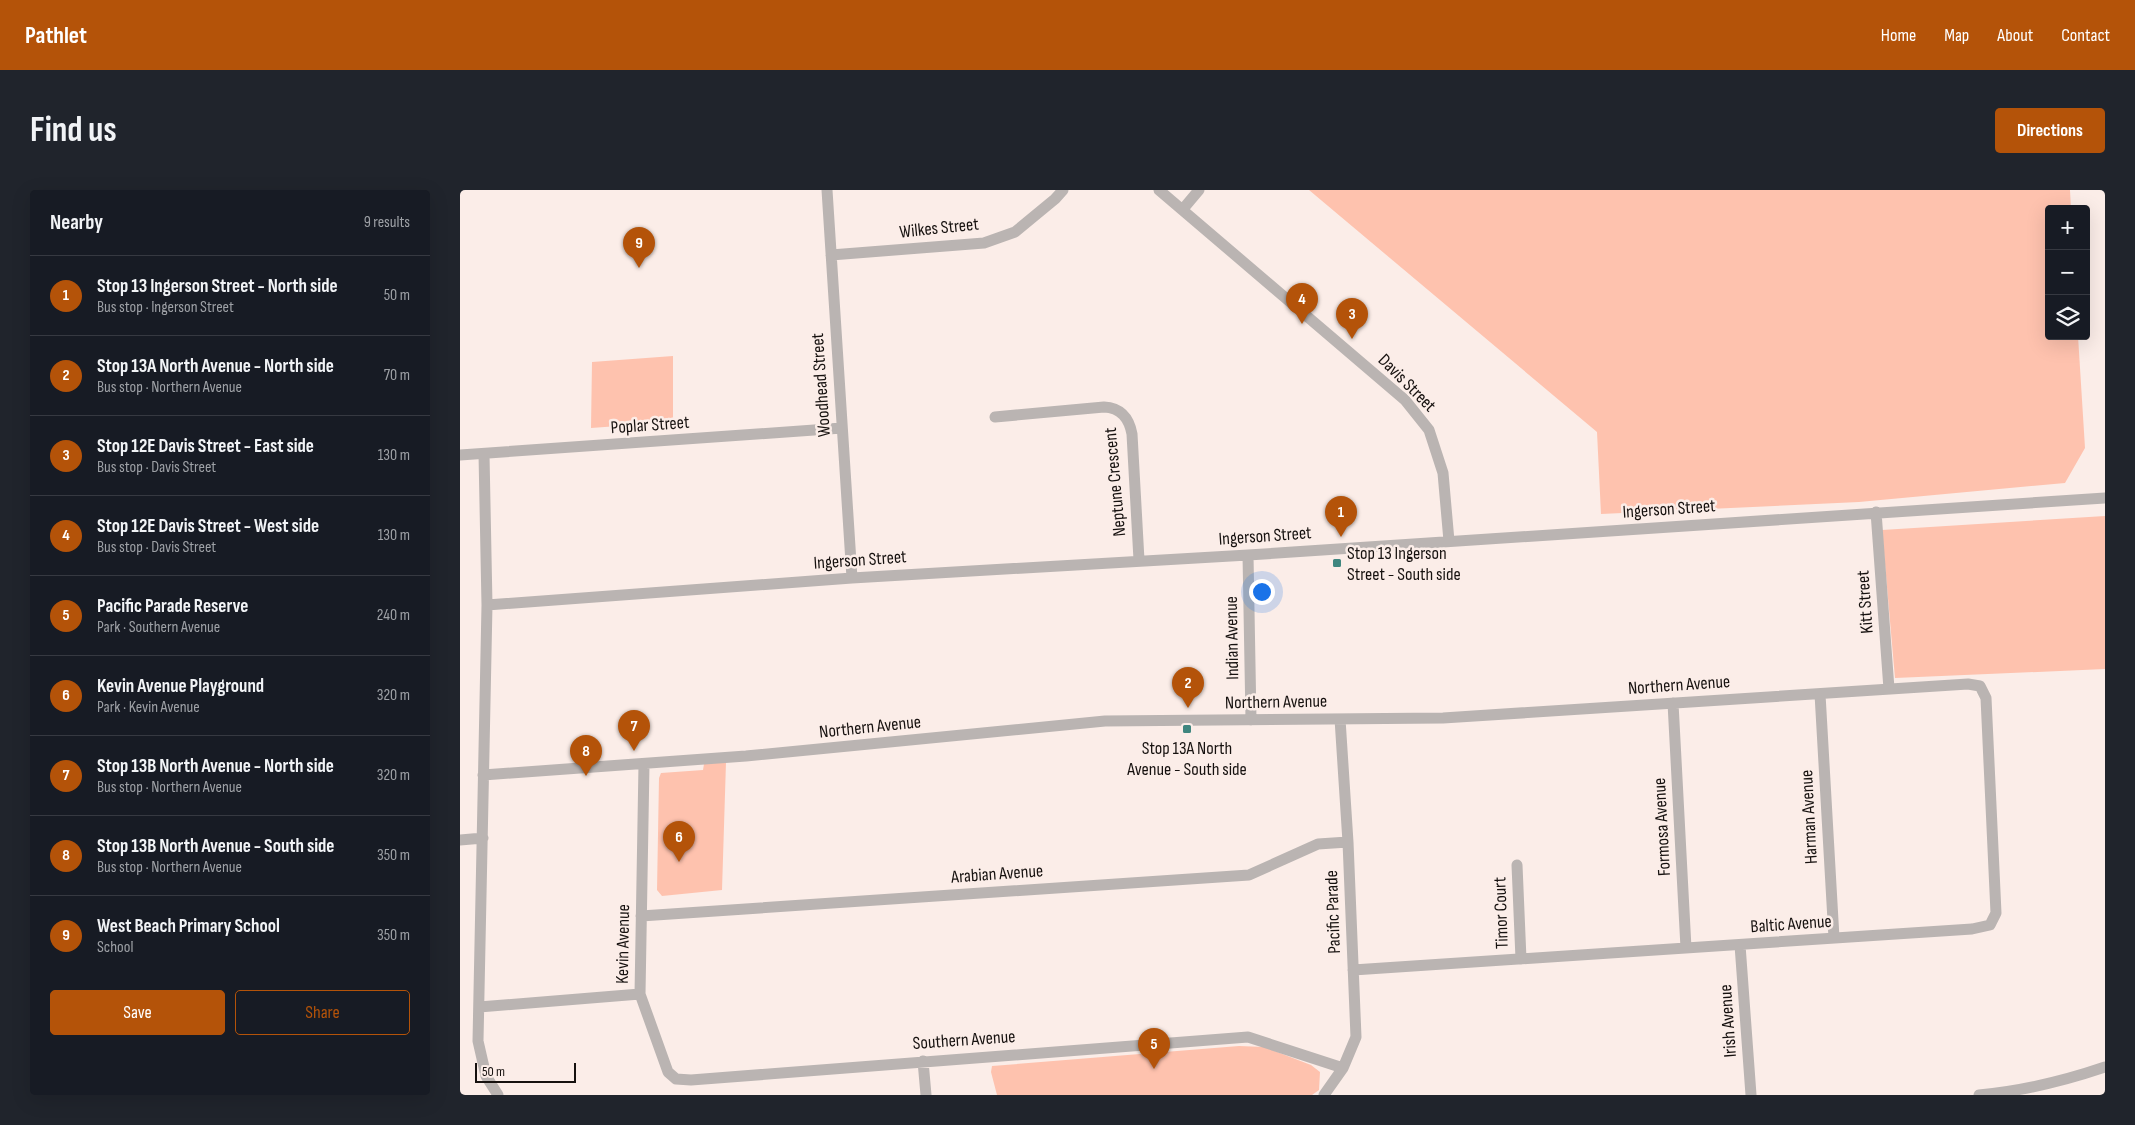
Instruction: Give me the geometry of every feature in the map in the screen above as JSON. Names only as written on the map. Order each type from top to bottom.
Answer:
[{"type":"street","name":"Woodhead Street","points":[[826,190],[852,578]]},
{"type":"street","name":"Wilkes Street","points":[[831,255],[984,242],[1015,232],[1055,199],[1063,190]]},
{"type":"street","name":"Davis Street","points":[[1159,190],[1405,400],[1430,430],[1443,473],[1449,541]]},
{"type":"street","points":[[1183,209],[1199,190]]},
{"type":"street","name":"Neptune Crescent","points":[[995,417],[1104,407],[1117,410],[1128,418],[1132,434],[1139,560]]},
{"type":"street","name":"Poplar Street","points":[[460,455],[842,428]]},
{"type":"street","points":[[484,454],[487,605],[478,1041],[486,1076],[498,1095]]},
{"type":"street","name":"Ingerson Street","points":[[487,605],[852,578],[1248,555],[2105,498]]},
{"type":"street","name":"Kitt Street","points":[[1876,512],[1890,689]]},
{"type":"street","name":"Indian Avenue","points":[[1248,555],[1251,720]]},
{"type":"street","name":"Northern Avenue","points":[[483,775],[746,756],[1105,721],[1443,718],[1968,684],[1980,686]]},
{"type":"street","name":"Baltic Avenue","points":[[1353,970],[1972,930],[1990,925],[1996,913],[1996,903],[1986,698],[1980,686]]},
{"type":"street","name":"Harman Avenue","points":[[1820,694],[1834,938]]},
{"type":"street","name":"Formosa Avenue","points":[[1673,703],[1686,948]]},
{"type":"street","name":"Pacific Parade","points":[[1324,1095],[1343,1068],[1356,1037],[1348,842],[1340,719]]},
{"type":"street","name":"Kevin Avenue","points":[[479,1008],[640,994],[644,764]]},
{"type":"street","points":[[460,840],[483,838]]},
{"type":"street","name":"Arabian Avenue","points":[[642,916],[1249,875],[1318,844],[1348,842]]},
{"type":"street","name":"Timor Court","points":[[1517,865],[1521,959]]},
{"type":"street","name":"Irish Avenue","points":[[1740,945],[1751,1095]]},
{"type":"street","name":"Southern Avenue","points":[[640,994],[668,1072],[676,1079],[691,1080],[1248,1037],[1343,1068]]},
{"type":"street","points":[[923,1061],[926,1095]]},
{"type":"street","points":[[1979,1095],[2012,1091],[2078,1076],[2105,1067]]},
{"type":"street","points":[[2078,1076],[2105,1073]]},
{"type":"shaded area","points":[[1309,190],[2070,190],[2071,205],[2045,205],[2045,340],[2078,340],[2085,448],[2065,483],[1859,502],[1601,514],[1597,432]]},
{"type":"shaded area","points":[[673,356],[673,422],[591,428],[592,362]]},
{"type":"shaded area","points":[[2105,516],[2105,669],[1895,678],[1882,530]]},
{"type":"shaded area","points":[[726,762],[722,890],[662,896],[657,890],[659,778],[661,773],[703,770],[704,764]]},
{"type":"shaded area","points":[[1239,1046],[1264,1047],[1311,1065],[1320,1072],[1319,1090],[1312,1095],[997,1095],[991,1072],[992,1066]]},
{"type":"place","name":"West Beach Primary School","points":[[639,268]]},
{"type":"place","name":"Stop 12E Davis Street - West side","points":[[1302,324]]},
{"type":"place","name":"Stop 12E Davis Street - East side","points":[[1352,339]]},
{"type":"place","name":"Stop 13 Ingerson Street - North side","points":[[1341,537]]},
{"type":"place","name":"Stop 13 Ingerson Street - South side","points":[[1337,563]]},
{"type":"place","name":"Stop 13A North Avenue - North side","points":[[1188,708]]},
{"type":"place","name":"Stop 13A North Avenue - South side","points":[[1187,729]]},
{"type":"place","name":"Stop 13B North Avenue - North side","points":[[634,751]]},
{"type":"place","name":"Stop 13B North Avenue - South side","points":[[586,776]]},
{"type":"place","name":"Kevin Avenue Playground","points":[[679,862]]},
{"type":"place","name":"Pacific Parade Reserve","points":[[1154,1069]]}]
